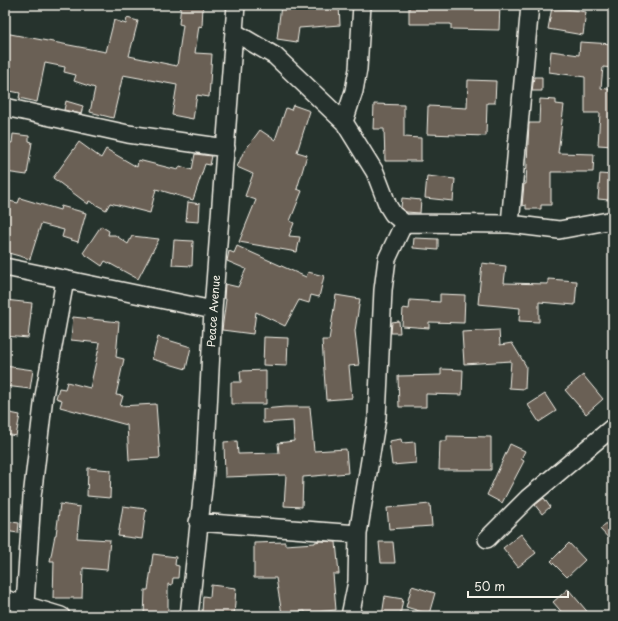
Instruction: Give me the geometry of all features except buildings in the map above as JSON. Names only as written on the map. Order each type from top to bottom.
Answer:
[{"type":"street","name":"Peace Avenue","points":[[189,616],[198,522],[205,470],[213,310],[236,5]]},
{"type":"street","points":[[344,122],[354,91],[358,70],[362,5]]},
{"type":"street","points":[[510,224],[530,5]]},
{"type":"street","points":[[234,32],[275,56],[344,122],[375,172],[388,206],[393,214],[404,223],[510,224],[559,230],[613,220]]},
{"type":"street","points":[[5,107],[128,134],[226,148]]},
{"type":"street","points":[[350,616],[357,582],[358,534],[377,417],[382,290],[387,259],[404,223]]},
{"type":"street","points":[[5,267],[213,310]]},
{"type":"street","points":[[25,604],[32,497],[44,396],[65,280]]},
{"type":"street","points":[[487,539],[528,498],[613,427]]},
{"type":"street","points":[[198,522],[358,534]]},
{"type":"street","points":[[5,598],[61,616]]}]
